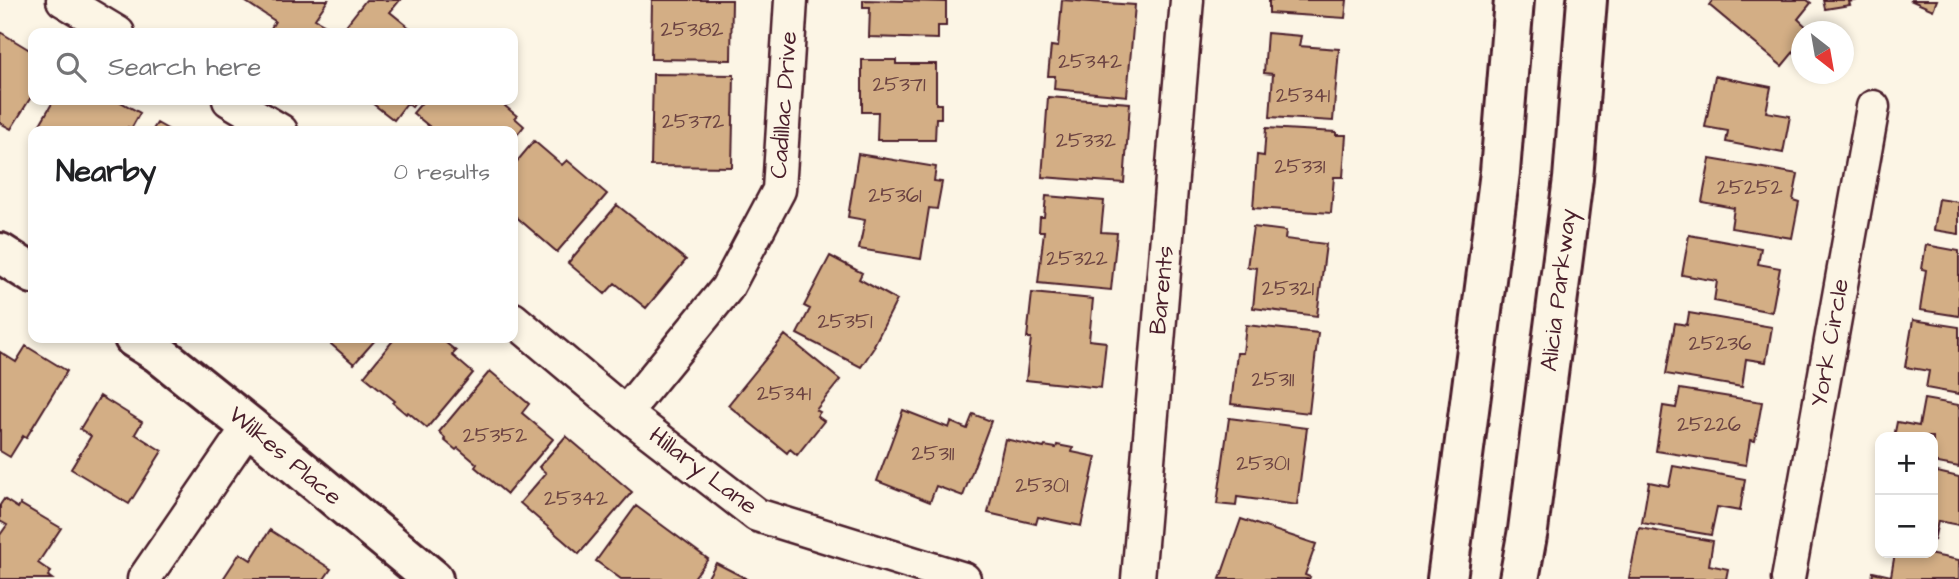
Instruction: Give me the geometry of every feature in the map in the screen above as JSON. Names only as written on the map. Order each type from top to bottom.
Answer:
[{"type":"main road","points":[[1447,579],[1500,172],[1514,0]]},
{"type":"main road","name":"Alicia Parkway","points":[[1519,579],[1528,530],[1573,179],[1587,0]]},
{"type":"main road","points":[[0,253],[28,271]]},
{"type":"main road","name":"Wilkes Place","points":[[142,343],[249,426],[433,579]]},
{"type":"street","points":[[63,0],[110,28]]},
{"type":"street","name":"Cadillac Drive","points":[[625,413],[727,288],[779,190],[791,0]]},
{"type":"street","name":"Barents","points":[[1138,579],[1187,0]]},
{"type":"street","points":[[237,105],[273,126]]},
{"type":"street","name":"York Circle","points":[[1788,579],[1873,107]]},
{"type":"street","name":"Hillary Lane","points":[[518,323],[625,413],[757,515],[964,579]]},
{"type":"street","points":[[144,579],[249,426]]},
{"type":"building","points":[[243,0],[328,0],[315,19],[324,24],[321,28],[271,28],[275,21]]},
{"type":"building","points":[[366,0],[400,0],[390,12],[410,28],[344,28]]},
{"type":"building","points":[[652,0],[732,0],[731,60],[651,59]]},
{"type":"building","points":[[863,0],[946,2],[946,26],[938,26],[938,39],[869,37],[870,7],[863,7]]},
{"type":"building","points":[[1062,0],[1135,5],[1127,96],[1054,89],[1055,76],[1048,76],[1051,46],[1058,47]]},
{"type":"building","points":[[1269,0],[1347,0],[1345,18],[1269,13]]},
{"type":"building","points":[[1713,0],[1807,0],[1811,3],[1798,19],[1800,21],[1791,21],[1791,55],[1782,66],[1709,5]]},
{"type":"building","points":[[1823,0],[1857,0],[1849,2],[1850,5],[1825,9]]},
{"type":"building","points":[[1910,0],[1937,0],[1933,10]]},
{"type":"building","points":[[0,32],[28,49],[28,102],[11,129],[0,123]]},
{"type":"building","points":[[1267,33],[1301,36],[1299,46],[1339,49],[1333,121],[1270,117],[1273,74],[1264,73]]},
{"type":"building","points":[[862,60],[896,60],[896,64],[936,64],[936,104],[941,104],[941,118],[936,118],[935,140],[877,140],[878,112],[862,112]]},
{"type":"building","points":[[653,74],[734,75],[732,167],[651,166]]},
{"type":"building","points":[[1715,76],[1771,87],[1766,112],[1790,116],[1783,153],[1726,142],[1728,131],[1705,127]]},
{"type":"building","points":[[1048,97],[1130,103],[1124,183],[1042,177]]},
{"type":"building","points":[[51,105],[126,105],[140,113],[133,126],[39,126]]},
{"type":"building","points":[[374,105],[405,105],[394,120]]},
{"type":"building","points":[[420,105],[506,105],[524,126],[518,134],[518,126],[429,126],[413,113]]},
{"type":"building","points":[[1266,128],[1336,132],[1336,135],[1346,135],[1343,177],[1334,177],[1331,213],[1253,208],[1257,155],[1264,156]]},
{"type":"building","points":[[534,141],[562,165],[567,160],[607,194],[557,252],[518,218],[518,160]]},
{"type":"building","points":[[858,154],[936,167],[934,181],[942,182],[937,209],[929,208],[921,259],[859,249],[865,220],[848,217]]},
{"type":"building","points":[[1710,159],[1798,174],[1793,200],[1799,202],[1792,238],[1731,228],[1734,208],[1702,202]]},
{"type":"building","points":[[1046,196],[1104,201],[1101,232],[1117,233],[1111,290],[1038,283],[1044,231],[1039,231],[1040,217],[1044,217]]},
{"type":"building","points":[[1939,199],[1959,202],[1959,234],[1934,230]]},
{"type":"building","points":[[617,205],[686,260],[646,308],[615,283],[605,294],[568,263]]},
{"type":"building","points":[[1253,227],[1286,231],[1285,239],[1326,244],[1317,316],[1253,308],[1257,268],[1247,267]]},
{"type":"building","points":[[1689,235],[1761,248],[1758,264],[1780,268],[1772,312],[1714,301],[1717,281],[1682,275]]},
{"type":"building","points":[[1926,245],[1959,251],[1959,316],[1920,310],[1926,270],[1922,269]]},
{"type":"building","points":[[830,256],[862,273],[859,279],[897,300],[875,346],[861,367],[797,334],[810,309],[804,306]]},
{"type":"building","points":[[1032,293],[1093,299],[1089,340],[1106,342],[1101,388],[1026,380]]},
{"type":"building","points":[[1689,313],[1772,327],[1766,362],[1746,359],[1742,387],[1666,374],[1675,323],[1687,325]]},
{"type":"building","points":[[1913,320],[1959,327],[1959,394],[1926,388],[1929,371],[1905,367]]},
{"type":"building","points":[[1246,325],[1318,333],[1309,413],[1231,404],[1237,353],[1243,353]]},
{"type":"building","points":[[785,335],[840,380],[816,410],[820,412],[817,416],[824,421],[797,455],[790,449],[787,453],[728,405]]},
{"type":"building","points":[[330,343],[373,343],[354,364]]},
{"type":"building","points":[[391,343],[446,343],[456,351],[452,355],[473,373],[427,428],[408,412],[406,414],[393,403],[395,401],[364,376]]},
{"type":"building","points":[[26,346],[67,371],[26,438],[23,436],[10,457],[0,451],[0,352],[16,362]]},
{"type":"building","points":[[490,371],[529,404],[522,413],[553,439],[507,494],[475,467],[477,464],[444,440],[439,432]]},
{"type":"building","points":[[1680,389],[1762,402],[1755,441],[1750,440],[1746,465],[1656,451],[1663,406],[1676,408]]},
{"type":"building","points":[[100,396],[142,422],[135,434],[162,451],[129,504],[71,469],[91,436],[80,429]]},
{"type":"building","points":[[1924,399],[1959,405],[1959,467],[1938,463],[1938,432],[1895,432],[1897,422],[1919,426]]},
{"type":"building","points":[[903,410],[949,428],[951,422],[967,429],[973,414],[991,421],[963,496],[936,486],[930,502],[877,481]]},
{"type":"building","points":[[1229,418],[1307,428],[1297,505],[1237,497],[1236,506],[1217,504]]},
{"type":"building","points":[[566,436],[632,492],[579,554],[520,503],[546,473],[539,467]]},
{"type":"building","points":[[1005,439],[1044,448],[1056,448],[1057,445],[1073,448],[1072,452],[1096,457],[1081,526],[1038,517],[1036,524],[988,513]]},
{"type":"building","points":[[1673,466],[1745,479],[1740,511],[1717,507],[1711,535],[1642,523],[1649,482],[1669,486]]},
{"type":"building","points":[[1938,472],[1959,477],[1959,525],[1938,521]]},
{"type":"building","points":[[4,499],[18,508],[20,504],[61,528],[38,563],[51,572],[48,576],[52,579],[0,579],[0,535],[7,525],[0,521],[0,505]]},
{"type":"building","points":[[636,506],[708,559],[693,579],[621,579],[596,561]]},
{"type":"building","points":[[1241,519],[1316,544],[1305,575],[1310,577],[1309,579],[1220,579]]},
{"type":"building","points":[[1639,528],[1713,541],[1709,565],[1728,569],[1726,579],[1629,579]]},
{"type":"building","points":[[270,530],[331,569],[324,579],[223,579],[240,553],[251,560]]},
{"type":"building","points":[[1938,556],[1959,560],[1959,579],[1872,579],[1873,572],[1891,576],[1894,558]]},
{"type":"building","points":[[716,563],[747,579],[707,579]]}]
